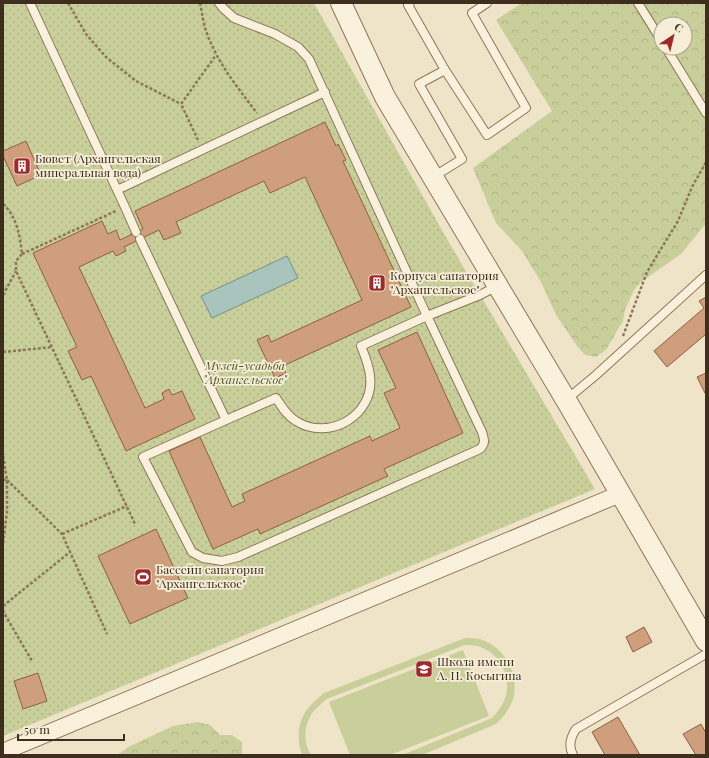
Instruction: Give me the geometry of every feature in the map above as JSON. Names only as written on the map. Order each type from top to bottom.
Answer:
[{"type":"street","points":[[341,3],[386,97],[566,400],[706,641]]},
{"type":"street","points":[[3,752],[620,494]]},
{"type":"lane","points":[[30,3],[138,236],[226,420]]},
{"type":"lane","points":[[219,3],[234,18],[275,34],[298,47],[309,59],[427,316],[482,432],[484,440],[480,449],[238,557],[222,561],[203,558],[192,552],[143,457],[276,398],[284,411],[296,421],[310,427],[325,429],[340,425],[353,417],[363,406],[369,392],[370,376],[367,361],[361,346],[427,316],[480,295],[498,286]]},
{"type":"lane","points":[[410,3],[408,5],[445,70],[487,135],[526,108],[472,13],[487,3]]},
{"type":"lane","points":[[638,3],[653,27]]},
{"type":"lane","points":[[671,56],[706,113]]},
{"type":"lane","points":[[433,176],[462,159],[418,84],[445,70]]},
{"type":"lane","points":[[117,190],[325,92]]},
{"type":"lane","points":[[566,400],[596,375],[706,275]]},
{"type":"lane","points":[[573,755],[569,743],[572,734],[576,729],[706,654]]},
{"type":"path","points":[[68,3],[86,34],[106,57],[136,81],[181,104],[202,150]]},
{"type":"path","points":[[200,3],[205,29],[216,55],[234,84],[263,121]]},
{"type":"path","points":[[181,104],[216,55]]},
{"type":"path","points":[[614,358],[648,272],[678,221],[692,187],[706,162]]},
{"type":"path","points":[[3,204],[18,226],[22,254]]},
{"type":"path","points":[[125,207],[22,254],[16,261],[16,271],[135,524]]},
{"type":"path","points":[[3,296],[16,271]]},
{"type":"path","points":[[3,352],[52,347]]},
{"type":"path","points":[[3,456],[7,480],[7,512],[3,543]]},
{"type":"path","points":[[3,480],[7,480],[62,534],[107,634]]},
{"type":"path","points":[[62,534],[127,506]]},
{"type":"path","points":[[3,606],[70,552]]},
{"type":"path","points":[[3,610],[32,661]]},
{"type":"green space","name":"Музей-усадьба \"Архангельское\"","points":[[3,3],[314,3],[447,239],[595,489],[3,736]]},
{"type":"green space","points":[[522,3],[706,3],[706,225],[681,254],[641,282],[634,290],[625,310],[623,321],[606,350],[596,357],[585,355],[577,346],[556,315],[541,282],[522,251],[496,223],[473,168],[552,111],[496,20]]},
{"type":"green space","points":[[465,638],[478,639],[489,643],[496,648],[508,661],[514,677],[515,686],[513,699],[507,711],[496,724],[422,755],[402,755],[492,718],[499,710],[506,695],[507,687],[507,679],[501,664],[497,658],[484,649],[476,646],[465,645],[327,699],[314,711],[307,725],[305,735],[308,750],[311,755],[302,755],[299,744],[299,727],[301,721],[308,708],[324,693]]},
{"type":"green space","points":[[463,650],[489,716],[390,755],[350,755],[329,702]]},
{"type":"green space","points":[[198,722],[210,725],[220,735],[232,735],[242,742],[242,755],[117,755],[130,746],[173,726]]},
{"type":"water","points":[[287,256],[298,278],[212,318],[201,296]]},
{"type":"building","name":"Корпуса санатория \"Архангельское\"","points":[[325,122],[336,146],[338,144],[346,160],[343,161],[411,307],[283,366],[286,373],[275,378],[257,340],[268,335],[271,342],[362,300],[305,177],[270,193],[264,181],[176,222],[181,233],[164,240],[159,230],[124,247],[126,251],[116,256],[113,251],[79,267],[145,408],[164,399],[162,393],[169,389],[172,395],[182,391],[195,419],[126,451],[91,376],[82,380],[68,351],[77,347],[33,253],[102,221],[108,234],[116,230],[120,240],[143,229],[135,211]]},
{"type":"building","name":"Бювет (Архангельская минеральная вода)","points":[[26,141],[41,175],[17,186],[3,156],[3,151]]},
{"type":"building","points":[[706,297],[706,334],[667,367],[654,351],[704,308],[699,301]]},
{"type":"building","name":"Корпуса санатория \"Архангельское\"","points":[[417,332],[463,433],[384,469],[388,476],[260,534],[258,529],[213,549],[169,451],[200,437],[232,507],[245,501],[242,494],[370,436],[372,441],[400,428],[384,393],[396,388],[378,350]]},
{"type":"building","points":[[706,373],[706,395],[697,377]]},
{"type":"building","name":"Бассейн санатория \"Архангельское\"","points":[[156,529],[188,598],[130,624],[98,556]]},
{"type":"building","points":[[644,627],[652,642],[633,652],[626,637]]},
{"type":"building","points":[[38,673],[47,701],[23,709],[14,681]]},
{"type":"building","points":[[618,717],[640,755],[605,755],[592,732]]},
{"type":"building","points":[[701,724],[706,733],[706,755],[696,755],[683,734]]},
{"type":"place","name":"Бювет (Архангельская минеральная вода)","points":[[22,166]]},
{"type":"place","name":"Корпуса санатория \"Архангельское\"","points":[[377,283]]},
{"type":"place","name":"Бассейн санатория \"Архангельское\"","points":[[143,577]]},
{"type":"place","name":"Школа имени А. Н. Косыгина","points":[[424,669]]}]
